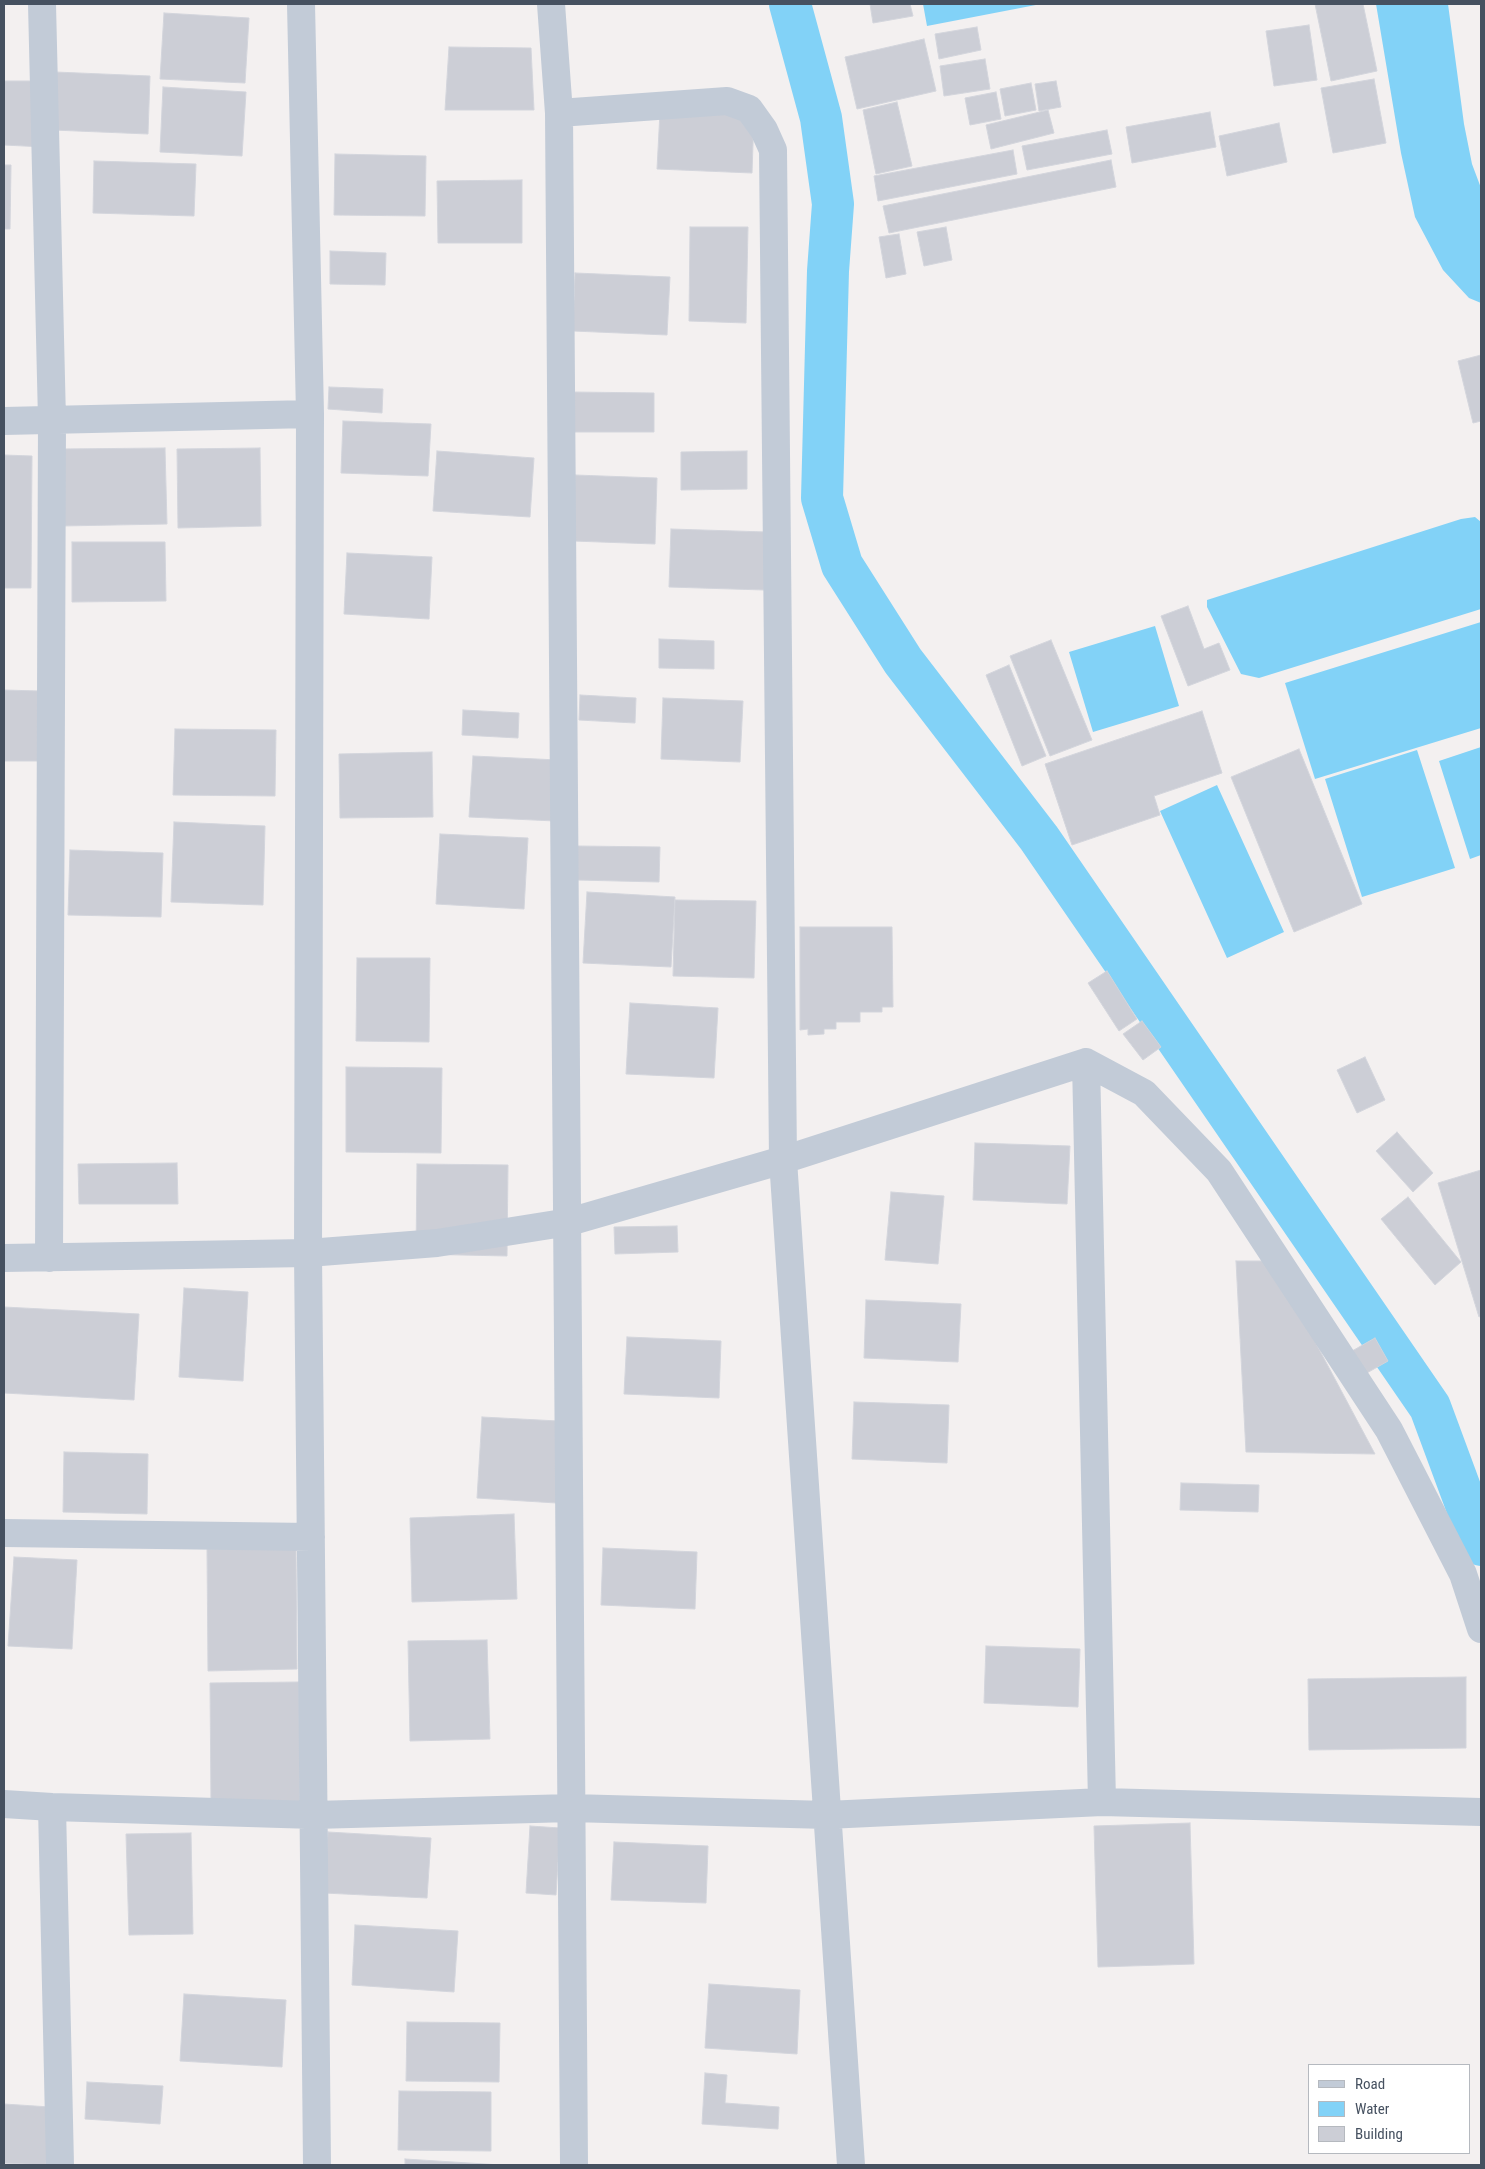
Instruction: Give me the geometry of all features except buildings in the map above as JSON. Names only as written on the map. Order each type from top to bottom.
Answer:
[{"type":"street","points":[[42,4],[52,420],[49,1258]]},
{"type":"street","points":[[301,4],[310,414],[308,1253],[317,2165]]},
{"type":"street","points":[[551,4],[559,113],[574,2165]]},
{"type":"street","points":[[559,113],[727,100],[750,109],[773,150],[783,1160],[851,2165]]},
{"type":"street","points":[[4,421],[310,414]]},
{"type":"street","points":[[1086,1062],[1102,1802]]},
{"type":"street","points":[[4,1258],[308,1253],[437,1243],[568,1222],[783,1160],[1086,1062],[1144,1093],[1219,1171],[1389,1430],[1463,1574],[1481,1629]]},
{"type":"street","points":[[4,1533],[311,1537]]},
{"type":"street","points":[[4,1804],[314,1815],[571,1808],[827,1815],[1102,1802],[1481,1812]]},
{"type":"street","points":[[52,1807],[60,2165]]},
{"type":"water","points":[[923,4],[1041,4],[927,26]]},
{"type":"water","points":[[1376,4],[1448,4],[1464,124],[1472,164],[1481,188],[1481,303],[1469,298],[1443,270],[1415,217],[1401,153]]},
{"type":"water","points":[[1475,517],[1481,522],[1481,609],[1259,678],[1241,674],[1207,607],[1207,600],[1461,519]]},
{"type":"water","points":[[1481,622],[1481,728],[1315,779],[1285,683]]},
{"type":"water","points":[[1155,626],[1179,706],[1093,732],[1069,652]]},
{"type":"water","points":[[1481,747],[1481,855],[1470,859],[1439,761]]},
{"type":"water","points":[[1417,750],[1455,868],[1362,897],[1325,779]]},
{"type":"water","points":[[1217,785],[1284,932],[1227,958],[1160,811]]},
{"type":"waterway","points":[[790,4],[821,118],[833,204],[828,271],[822,498],[842,565],[903,661],[1039,838],[1430,1407],[1481,1545]]}]
